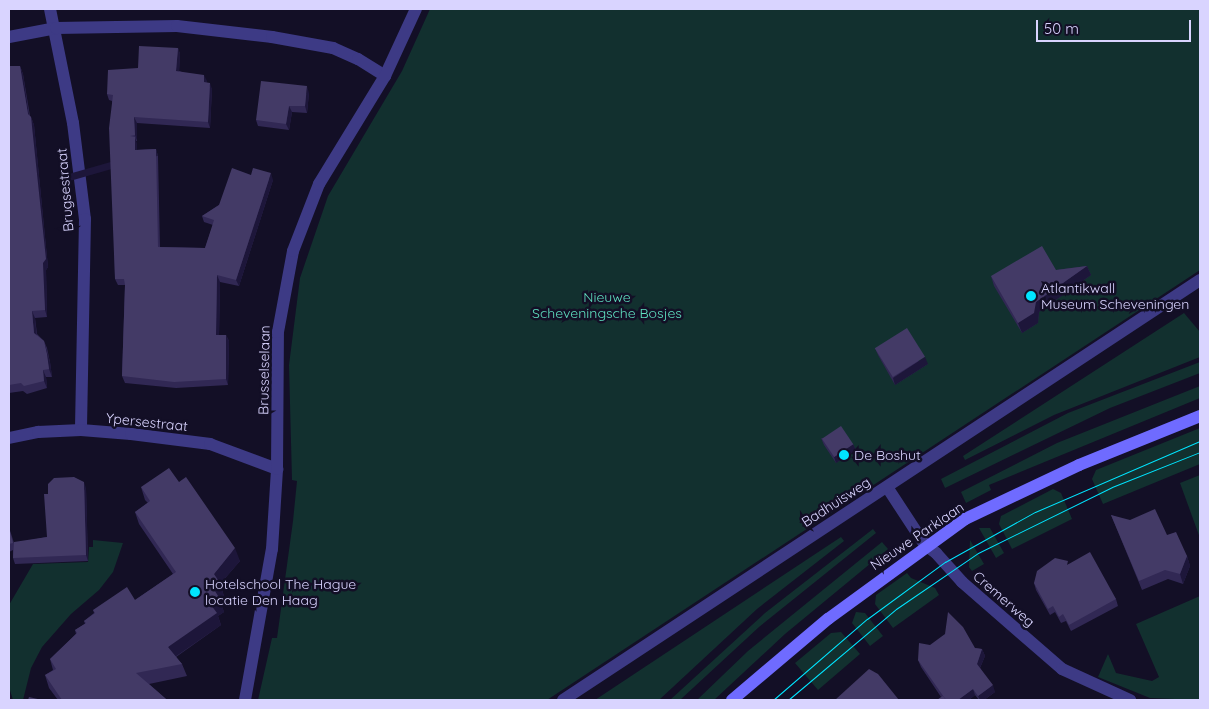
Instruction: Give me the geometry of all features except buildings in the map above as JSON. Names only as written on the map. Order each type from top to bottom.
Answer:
[{"type":"main road","name":"Nieuwe Parklaan","points":[[732,700],[828,619],[925,545],[965,519],[1079,465],[1200,416]]},
{"type":"street","name":"Brugsestraat","points":[[50,9],[56,28],[73,123],[84,219],[81,430]]},
{"type":"street","name":"Brusselselaan","points":[[245,700],[272,548],[277,469],[278,332],[293,251],[319,184],[385,76],[416,9]]},
{"type":"street","points":[[9,37],[56,28],[177,26],[272,37],[333,48],[358,59],[385,76]]},
{"type":"street","name":"Badhuisweg","points":[[563,700],[1200,280]]},
{"type":"street","name":"Ypersestraat","points":[[9,438],[38,432],[81,430],[210,444],[277,469]]},
{"type":"street","name":"Cremerweg","points":[[887,487],[925,545],[962,582],[1062,669],[1130,700]]},
{"type":"green space","name":"Nieuwe Scheveningsche Bosjes","points":[[430,9],[1200,9],[1200,270],[547,700],[258,700],[272,638],[277,638],[297,481],[292,480],[289,365],[300,278],[328,196],[402,71]]},
{"type":"green space","points":[[1184,313],[1200,332],[1200,357],[1054,415],[965,460],[963,456]]},
{"type":"green space","points":[[1200,362],[1200,373],[1110,408],[945,488],[941,479],[1068,413]]},
{"type":"green space","points":[[1200,386],[1200,398],[989,485],[991,490],[966,503],[961,492],[1057,443]]},
{"type":"green space","points":[[1200,428],[1200,464],[1103,504],[1092,479],[1096,470]]},
{"type":"green space","points":[[1200,475],[1200,538],[1180,483]]},
{"type":"green space","points":[[1053,489],[1061,493],[1072,519],[1012,549],[999,524],[1001,516]]},
{"type":"green space","points":[[979,528],[990,528],[1004,553],[996,558]]},
{"type":"green space","points":[[873,529],[876,533],[759,627],[680,700],[670,700],[765,613]]},
{"type":"green space","points":[[841,537],[844,541],[757,609],[659,700],[595,700]]},
{"type":"green space","points":[[93,540],[123,543],[113,572],[99,590],[71,614],[42,647],[31,668],[23,700],[13,700],[9,687],[9,605],[33,564],[88,562],[89,547],[93,547]]},
{"type":"green space","points":[[970,540],[984,564],[972,571],[969,567]]},
{"type":"green space","points":[[882,542],[888,549],[785,634],[714,700],[697,700],[748,651]]},
{"type":"green space","points":[[907,573],[911,578],[935,588],[939,595],[893,628],[875,604],[876,595]]},
{"type":"green space","points":[[1200,596],[1200,700],[1150,698],[1098,677],[1108,654],[1116,673],[1152,681],[1159,677],[1136,624]]},
{"type":"green space","points":[[856,612],[865,613],[883,636],[870,646],[852,623]]},
{"type":"green space","points":[[841,632],[860,654],[818,690],[795,663],[831,633]]},
{"type":"tram line","points":[[773,700],[867,619],[945,562],[1035,512],[1200,441]]},
{"type":"tram line","points":[[788,700],[896,609],[978,553],[1112,487],[1200,452]]},
{"type":"place","name":"Atlantikwall Museum Scheveningen","points":[[1031,296]]},
{"type":"place","name":"De Boshut","points":[[844,455]]},
{"type":"place","name":"Hotelschool The Hague locatie Den Haag","points":[[195,592]]}]
